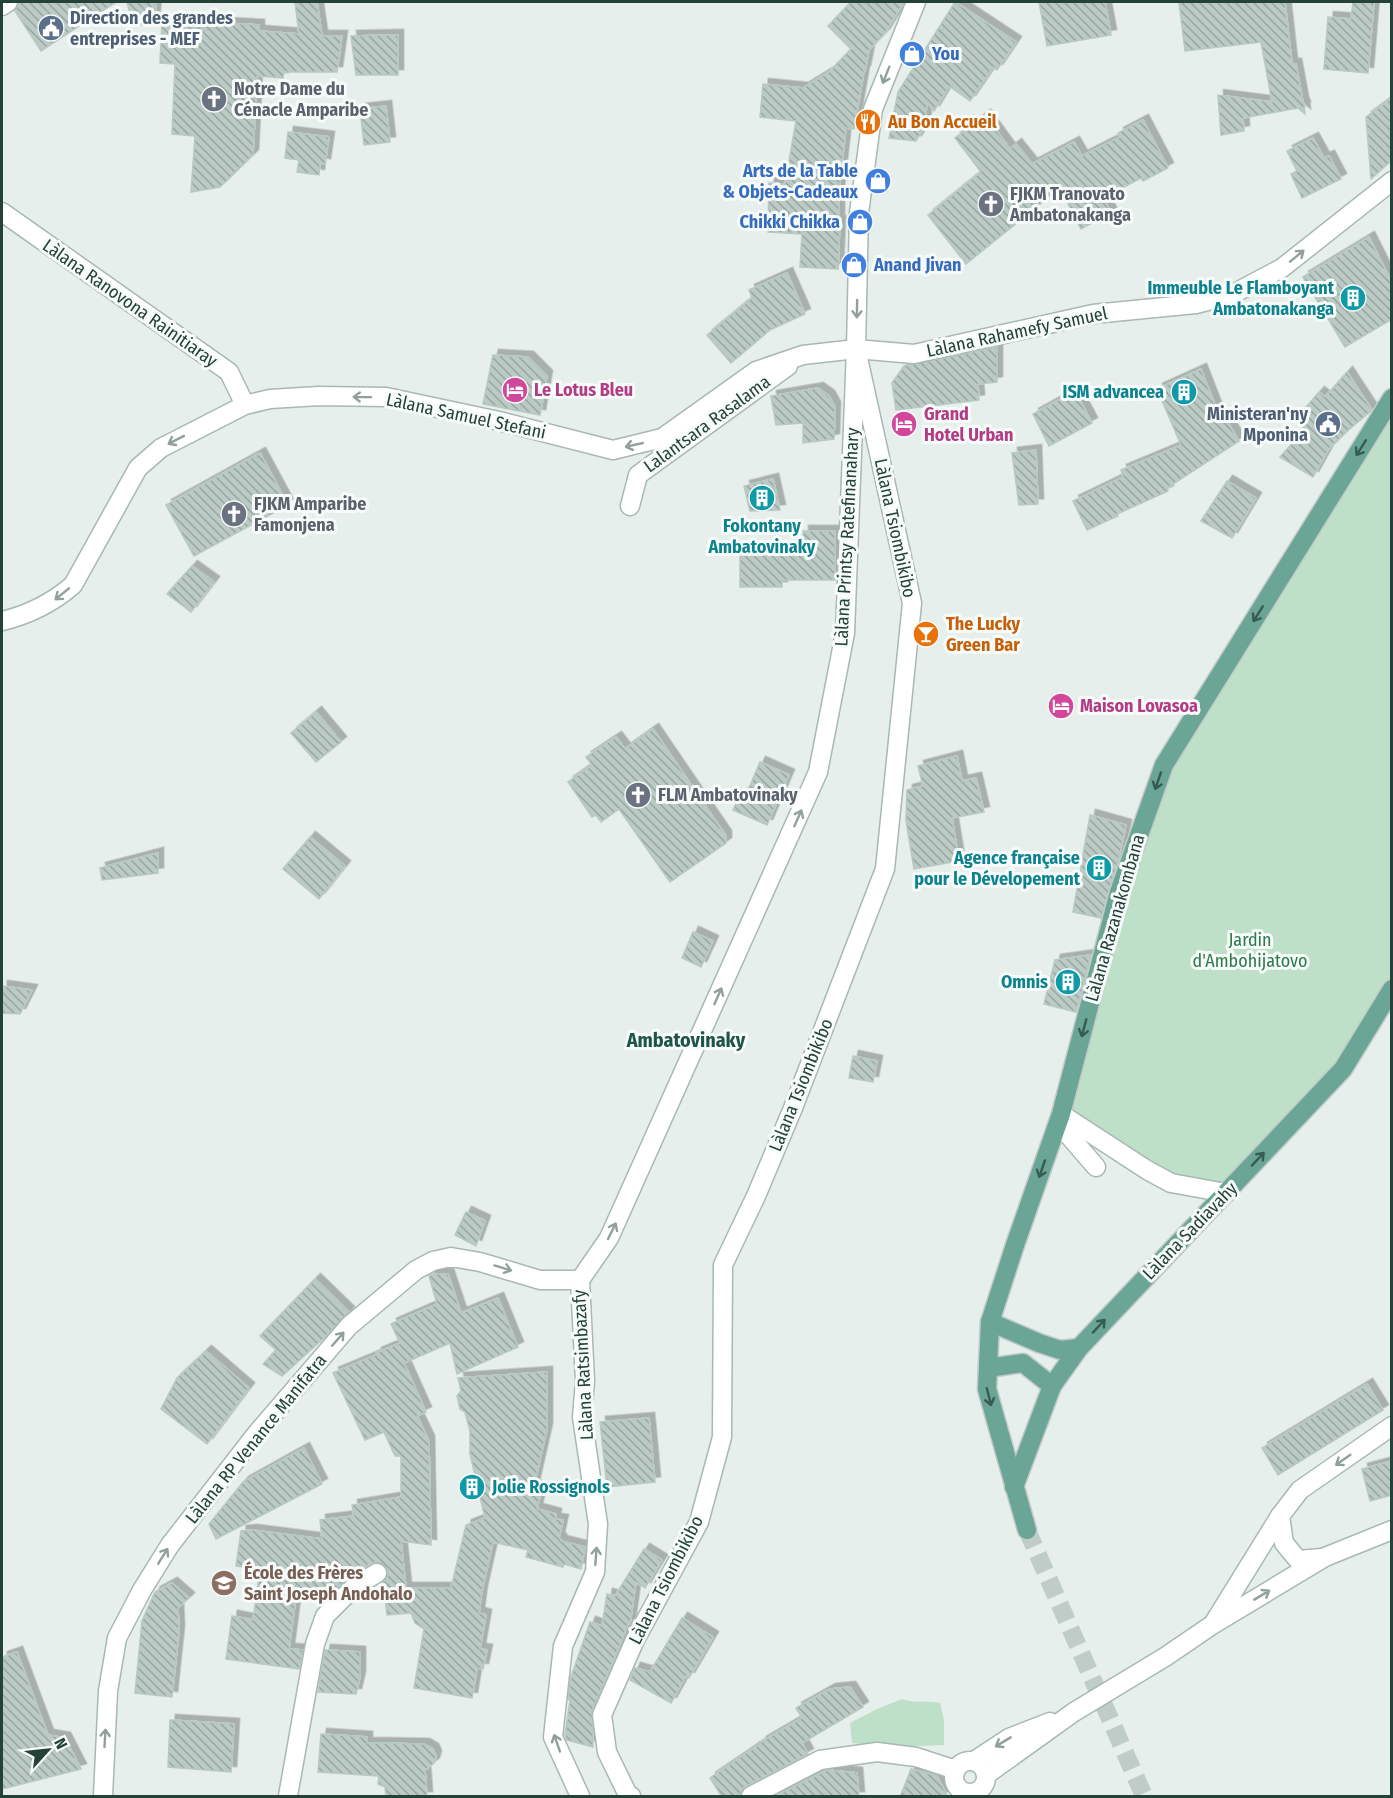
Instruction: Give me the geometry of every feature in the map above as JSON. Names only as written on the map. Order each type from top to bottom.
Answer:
[{"type":"main road","name":"Làlana Razanakombana","points":[[1028,1530],[987,1389],[990,1322],[1060,1119],[1119,892],[1164,765],[1392,398]]},
{"type":"main road","name":"Làlana Sadiavahy","points":[[1014,1487],[1052,1386],[1079,1348],[1199,1212],[1226,1193],[1343,1069],[1392,989]]},
{"type":"main road","points":[[990,1322],[1060,1350],[1079,1348]]},
{"type":"main road","points":[[988,1368],[1023,1363],[1052,1386]]},
{"type":"street","points":[[2,6],[8,2]]},
{"type":"street","points":[[856,349],[859,213],[873,109],[916,2]]},
{"type":"street","name":"Làlana Rahamefy Samuel","points":[[856,349],[914,354],[1093,314],[1196,304],[1233,294],[1282,268],[1392,181]]},
{"type":"street","name":"Làlana Ranovona Rainitiaray","points":[[2,212],[229,372],[244,405]]},
{"type":"street","name":"Làlana Samuel Stefani","points":[[2,621],[30,612],[56,599],[73,585],[138,468],[161,448],[244,405],[270,399],[319,396],[386,398],[499,421],[613,450],[662,438],[756,371],[803,355],[856,349]]},
{"type":"street","name":"Làlana Printsy Ratefinanahary","points":[[580,1280],[609,1238],[818,772],[845,633],[856,349]]},
{"type":"street","name":"Làlana Tsiombikibo","points":[[630,1797],[607,1752],[602,1715],[635,1640],[699,1522],[722,1437],[723,1265],[756,1196],[793,1107],[885,870],[912,603],[856,349]]},
{"type":"street","name":"Lalantsara Rasalama","points":[[630,506],[638,475],[803,355]]},
{"type":"street","points":[[1060,1119],[1095,1167]]},
{"type":"street","points":[[1060,1119],[1171,1183],[1226,1193]]},
{"type":"street","name":"Làlana RP Venance Manifatra","points":[[103,1797],[108,1691],[117,1638],[142,1590],[170,1545],[257,1433],[349,1326],[416,1270],[433,1261],[451,1257],[480,1262],[540,1280],[580,1280]]},
{"type":"street","name":"Làlana Ratsimbazafy","points":[[580,1280],[585,1381],[582,1416],[598,1524],[595,1572],[563,1646],[553,1737],[580,1797]]},
{"type":"street","points":[[1212,1625],[1280,1516],[1300,1490],[1392,1426]]},
{"type":"street","points":[[1280,1516],[1284,1543],[1299,1560],[1325,1557]]},
{"type":"street","points":[[986,1775],[1074,1712],[1165,1657],[1212,1625],[1325,1557],[1392,1530]]},
{"type":"street","points":[[288,1797],[315,1644],[325,1616],[354,1587],[377,1573]]},
{"type":"street","points":[[974,1761],[982,1766],[986,1775],[984,1785],[981,1789],[964,1794],[957,1786],[955,1775],[959,1765],[974,1761],[1009,1738],[1074,1712]]},
{"type":"street","points":[[751,1797],[820,1760],[877,1752],[916,1756],[956,1770]]},
{"type":"green space","name":"Jardin d'Ambohijatovo","points":[[1391,398],[1391,989],[1352,1054],[1226,1193],[1194,1188],[1061,1114],[1164,765]]},
{"type":"green space","points":[[902,1699],[940,1703],[944,1720],[944,1745],[897,1747],[852,1743],[850,1723]]},
{"type":"building","name":"Direction des grandes entreprises - MEF","points":[[19,2],[116,2],[41,51],[15,11]]},
{"type":"building","points":[[127,2],[156,2],[154,25],[133,25]]},
{"type":"building","name":"Notre Dame du Cénacle Amparibe","points":[[295,2],[317,2],[322,36],[342,36],[337,72],[284,72],[283,78],[257,76],[253,155],[220,187],[191,192],[195,136],[172,134],[175,64],[160,63],[162,20],[259,25],[259,31],[299,34]]},
{"type":"building","points":[[851,2],[904,2],[885,33],[869,50],[854,129],[846,128],[839,191],[838,269],[800,267],[802,234],[768,232],[769,183],[785,184],[796,121],[760,117],[763,84],[803,88],[829,72],[851,49],[828,26]]},
{"type":"building","points":[[955,2],[1016,42],[997,70],[993,67],[970,101],[949,86],[934,111],[927,101],[925,126],[916,141],[889,138],[898,92]]},
{"type":"building","points":[[1039,2],[1105,2],[1111,35],[1047,46]]},
{"type":"building","points":[[1179,2],[1285,2],[1292,64],[1296,64],[1305,114],[1298,108],[1243,118],[1244,131],[1221,135],[1218,95],[1272,102],[1261,42],[1185,51]]},
{"type":"building","points":[[1353,2],[1374,2],[1368,73],[1324,69],[1328,17],[1351,19]]},
{"type":"building","points":[[398,35],[398,75],[356,75],[351,36]]},
{"type":"building","points":[[1392,98],[1392,160],[1371,179],[1366,117]]},
{"type":"building","points":[[386,106],[390,142],[364,145],[360,109]]},
{"type":"building","points":[[985,115],[1010,149],[1016,144],[1032,164],[1074,142],[1082,156],[1120,137],[1118,133],[1143,120],[1168,168],[1143,181],[1141,178],[1103,198],[1111,213],[1081,229],[1060,188],[966,264],[928,215],[981,172],[955,138]]},
{"type":"building","points":[[288,132],[329,137],[325,164],[320,163],[319,175],[297,172],[299,160],[285,158]]},
{"type":"building","points":[[1313,138],[1324,158],[1329,156],[1341,179],[1302,198],[1291,174],[1297,171],[1287,151]]},
{"type":"building","name":"Immeuble Le Flamboyant Ambatonakanga","points":[[1369,237],[1392,283],[1392,319],[1345,347],[1303,277]]},
{"type":"building","points":[[787,273],[805,314],[770,330],[731,363],[707,335],[752,298],[749,290]]},
{"type":"building","points":[[997,347],[997,382],[978,384],[979,400],[896,410],[892,383],[904,366]]},
{"type":"building","name":"Le Lotus Bleu","points":[[493,355],[528,357],[547,376],[540,415],[483,404]]},
{"type":"building","points":[[1201,369],[1222,423],[1227,421],[1239,441],[1167,488],[1168,491],[1087,530],[1073,501],[1123,477],[1121,470],[1181,445],[1157,389]]},
{"type":"building","name":"Ministeran'ny Mponina","points":[[1347,372],[1372,410],[1328,450],[1313,477],[1280,457],[1305,429],[1295,420],[1319,392],[1325,397]]},
{"type":"building","points":[[818,388],[829,396],[835,407],[834,439],[803,443],[803,423],[776,425],[771,396]]},
{"type":"building","points":[[1075,391],[1092,423],[1049,446],[1033,414]]},
{"type":"building","points":[[1036,450],[1038,504],[1019,505],[1012,453]]},
{"type":"building","points":[[260,453],[288,505],[194,556],[166,505]]},
{"type":"building","name":"Fokontany Ambatovinaky","points":[[773,479],[780,510],[750,511],[744,486]]},
{"type":"building","points":[[1227,481],[1256,498],[1232,538],[1201,521]]},
{"type":"building","points":[[803,531],[835,531],[835,580],[782,580],[782,587],[740,587],[740,549],[804,550]]},
{"type":"building","points":[[192,566],[214,582],[191,612],[167,594]]},
{"type":"building","points":[[316,712],[341,742],[316,762],[291,733]]},
{"type":"building","name":"FLM Ambatovinaky","points":[[653,729],[726,836],[726,843],[670,882],[619,809],[601,822],[596,815],[592,817],[568,782],[592,765],[586,757],[616,737],[625,749]]},
{"type":"building","points":[[957,756],[962,781],[976,778],[984,812],[952,818],[959,861],[914,869],[906,821],[907,790],[923,786],[918,766]]},
{"type":"building","points":[[760,762],[789,775],[767,825],[733,810],[739,797],[749,788]]},
{"type":"building","name":"Agence française pour le Dévelopement","points":[[1090,815],[1126,825],[1118,862],[1101,918],[1073,912]]},
{"type":"building","points":[[310,837],[345,866],[319,899],[283,869]]},
{"type":"building","points":[[158,853],[158,873],[102,880],[100,868]]},
{"type":"building","points":[[693,932],[713,941],[701,967],[682,958]]},
{"type":"building","name":"Omnis","points":[[1091,955],[1076,1012],[1044,1004],[1055,960]]},
{"type":"building","points":[[2,986],[32,990],[20,1014],[2,1013]]},
{"type":"building","points":[[853,1056],[877,1061],[873,1082],[849,1078]]},
{"type":"building","points":[[466,1212],[485,1221],[476,1246],[455,1235]]},
{"type":"building","points":[[448,1274],[461,1313],[498,1298],[518,1347],[457,1374],[450,1343],[404,1363],[426,1412],[417,1416],[429,1441],[431,1545],[401,1541],[406,1588],[451,1588],[466,1525],[485,1518],[470,1454],[470,1431],[465,1412],[460,1409],[457,1396],[461,1391],[458,1378],[547,1372],[547,1429],[534,1486],[542,1488],[537,1509],[556,1514],[555,1519],[563,1520],[559,1538],[561,1541],[585,1547],[581,1569],[564,1564],[563,1567],[526,1557],[528,1550],[493,1542],[479,1613],[486,1615],[480,1649],[487,1650],[483,1669],[477,1668],[472,1698],[414,1688],[424,1629],[415,1623],[411,1613],[387,1615],[383,1582],[388,1572],[386,1567],[377,1562],[371,1563],[348,1578],[325,1601],[296,1597],[289,1649],[303,1650],[299,1669],[226,1659],[232,1616],[253,1620],[260,1569],[236,1566],[241,1531],[252,1530],[322,1539],[320,1520],[354,1516],[352,1505],[401,1497],[401,1456],[395,1456],[384,1432],[365,1440],[333,1373],[400,1343],[391,1324],[437,1304],[429,1276]]},
{"type":"building","points":[[315,1279],[349,1312],[282,1376],[263,1364],[276,1350],[260,1336]]},
{"type":"building","points":[[206,1351],[249,1388],[207,1444],[161,1409],[177,1378]]},
{"type":"building","points":[[1367,1384],[1383,1410],[1278,1475],[1262,1448]]},
{"type":"building","points":[[649,1418],[655,1482],[607,1487],[600,1422]]},
{"type":"building","points":[[304,1448],[322,1484],[216,1539],[209,1524],[243,1482]]},
{"type":"building","points":[[1392,1461],[1392,1495],[1370,1501],[1362,1469]]},
{"type":"building","points":[[644,1549],[662,1560],[645,1588],[636,1582],[630,1624],[628,1624],[592,1711],[593,1747],[567,1740],[565,1735],[571,1677],[590,1622],[602,1626],[607,1594],[615,1596]]},
{"type":"building","points":[[172,1583],[189,1598],[178,1608],[179,1631],[172,1697],[135,1693],[142,1621],[155,1592]]},
{"type":"building","points":[[682,1618],[713,1637],[689,1678],[686,1676],[671,1703],[630,1680],[635,1668],[650,1672]]},
{"type":"building","points":[[325,1650],[360,1652],[360,1677],[356,1694],[318,1692]]},
{"type":"building","points":[[17,1652],[48,1735],[65,1738],[81,1769],[2,1789],[2,1657]]},
{"type":"building","points":[[850,1687],[863,1707],[802,1743],[808,1754],[746,1786],[741,1790],[740,1797],[722,1797],[710,1778],[761,1742],[802,1718],[796,1708],[830,1689]]},
{"type":"building","points":[[170,1720],[234,1724],[231,1772],[168,1767]]},
{"type":"building","points":[[321,1734],[367,1737],[367,1743],[424,1744],[433,1749],[436,1756],[434,1763],[425,1770],[427,1797],[386,1797],[385,1787],[378,1784],[379,1776],[318,1772]]},
{"type":"building","points":[[911,1769],[937,1776],[948,1797],[900,1797]]},
{"type":"building","points":[[827,1770],[857,1773],[859,1797],[774,1797]]},
{"type":"tunnel","points":[[1027,1530],[1144,1796]]},
{"type":"place","name":"Direction des grandes entreprises - MEF","points":[[51,28]]},
{"type":"place","name":"You","points":[[912,54]]},
{"type":"place","name":"Notre Dame du Cénacle Amparibe","points":[[214,99]]},
{"type":"place","name":"Au Bon Accueil","points":[[868,122]]},
{"type":"place","name":"Arts de la Table & Objets-Cadeaux","points":[[878,181]]},
{"type":"place","name":"FJKM Tranovato Ambatonakanga","points":[[991,204]]},
{"type":"place","name":"Chikki Chikka","points":[[860,222]]},
{"type":"place","name":"Anand Jivan","points":[[854,265]]},
{"type":"place","name":"Immeuble Le Flamboyant Ambatonakanga","points":[[1353,298]]},
{"type":"place","name":"Le Lotus Bleu","points":[[515,390]]},
{"type":"place","name":"ISM advancea","points":[[1184,392]]},
{"type":"place","name":"Grand Hotel Urban","points":[[904,424]]},
{"type":"place","name":"Ministeran'ny Mponina","points":[[1328,424]]},
{"type":"place","name":"Fokontany Ambatovinaky","points":[[762,498]]},
{"type":"place","name":"FJKM Amparibe Famonjena","points":[[234,514]]},
{"type":"place","name":"The Lucky Green Bar","points":[[926,634]]},
{"type":"place","name":"Maison Lovasoa","points":[[1061,706]]},
{"type":"place","name":"FLM Ambatovinaky","points":[[638,795]]},
{"type":"place","name":"Agence française pour le Dévelopement","points":[[1099,868]]},
{"type":"place","name":"Omnis","points":[[1068,982]]},
{"type":"place","name":"Jolie Rossignols","points":[[472,1487]]},
{"type":"place","name":"École des Frères Saint Joseph Andohalo","points":[[224,1583]]},
{"type":"district","name":"Ambatovinaky","points":[[686,1040]]}]
